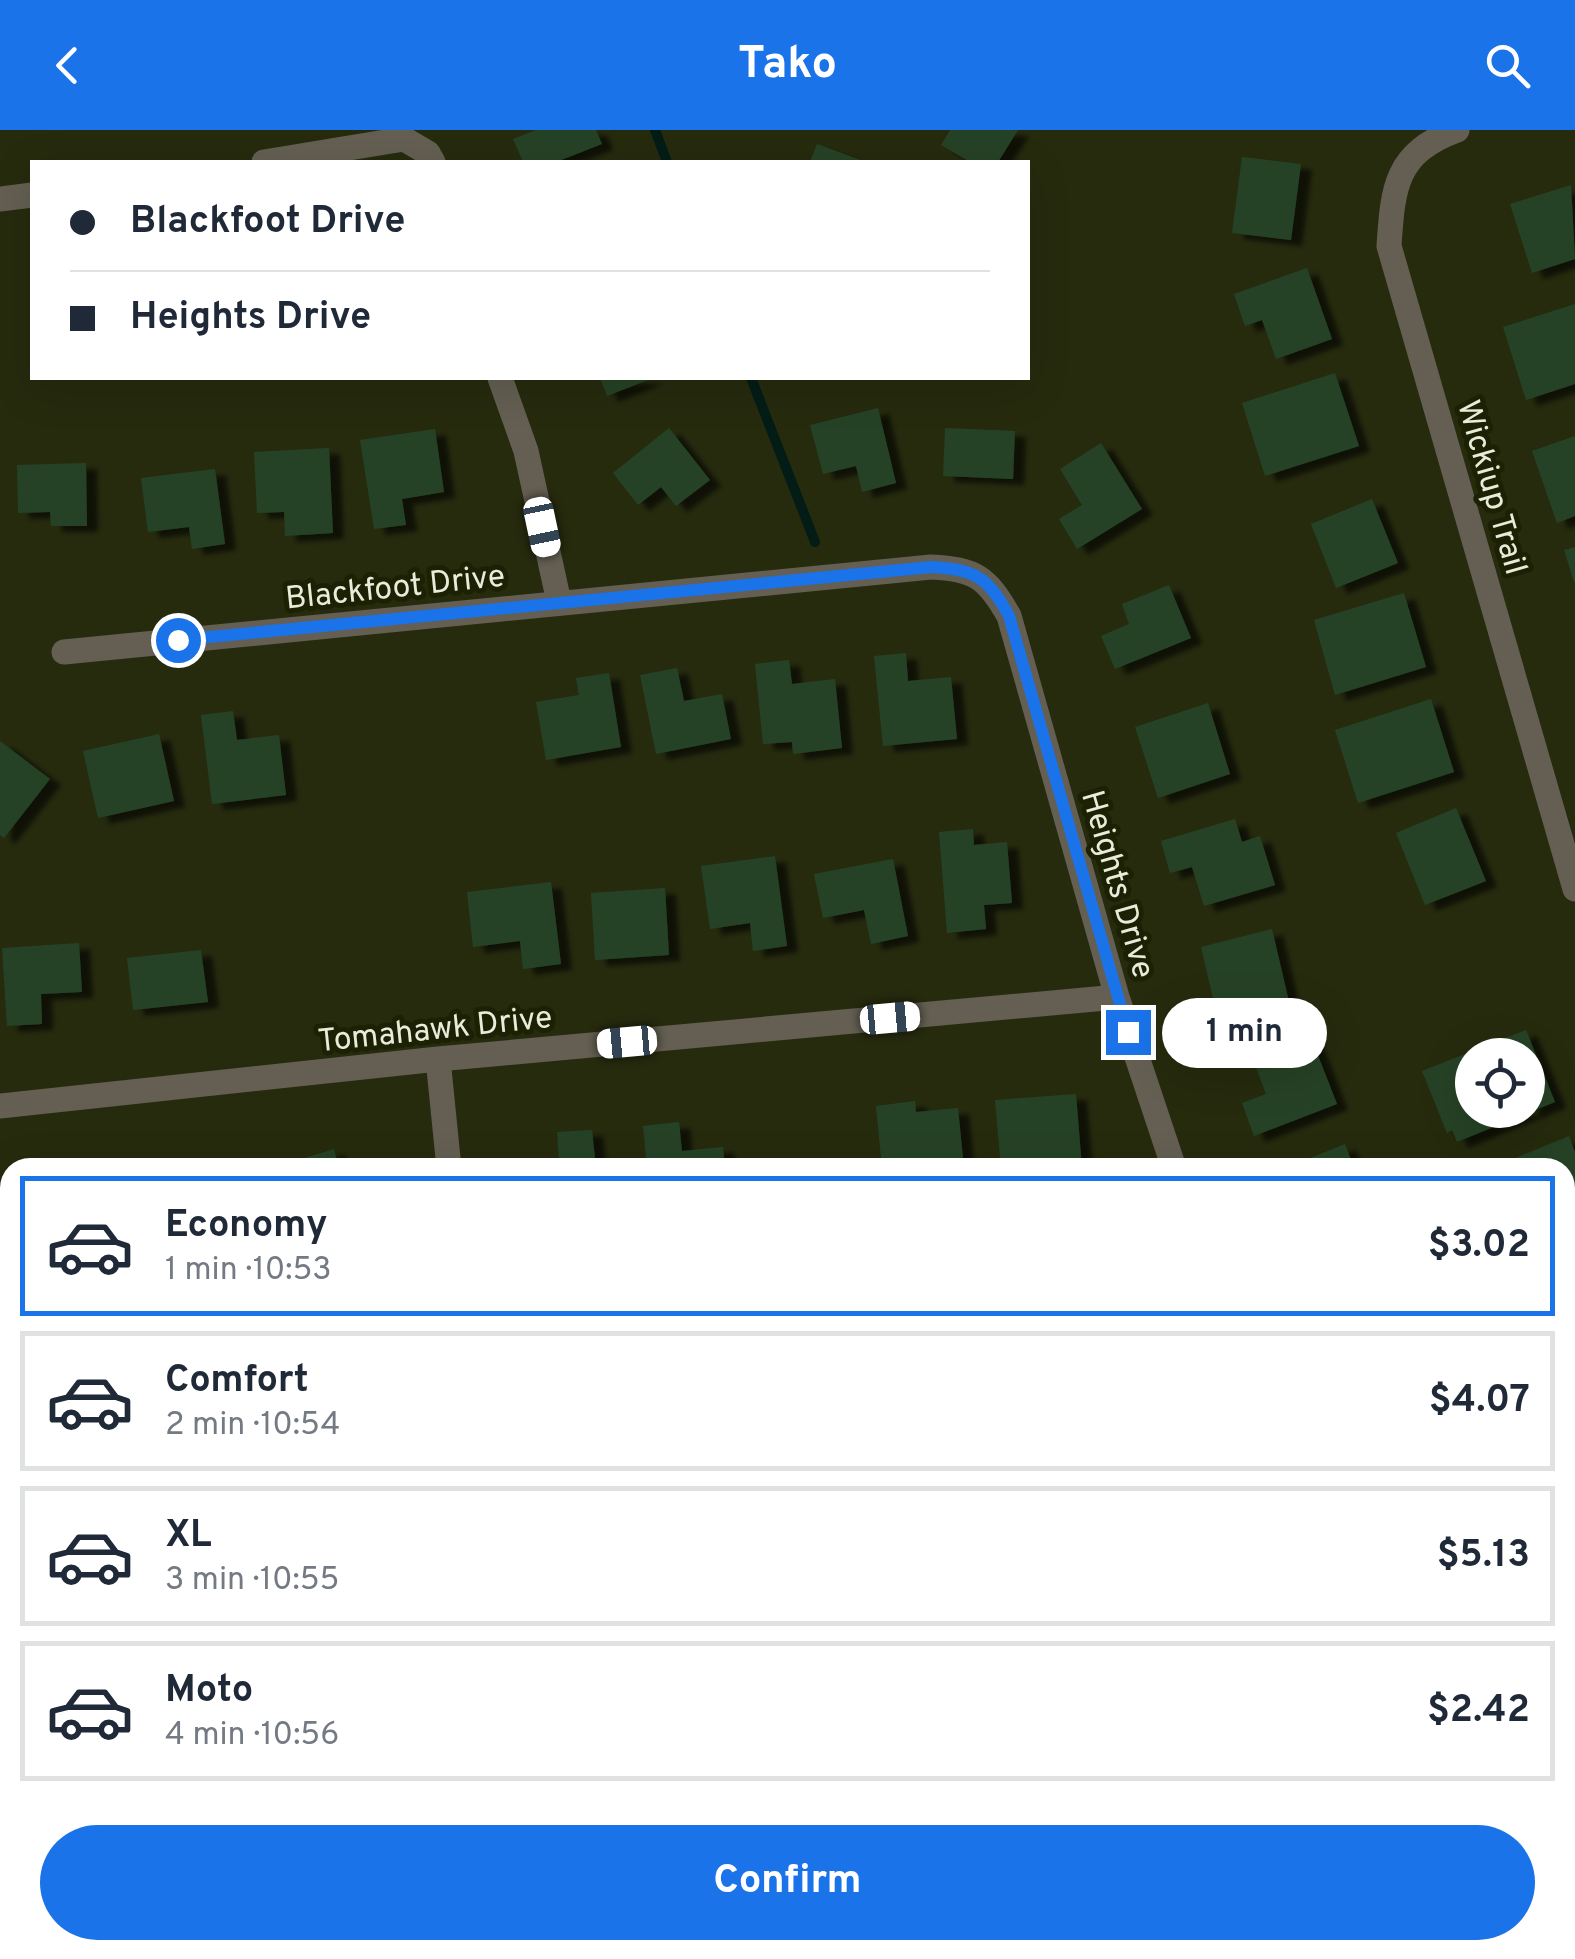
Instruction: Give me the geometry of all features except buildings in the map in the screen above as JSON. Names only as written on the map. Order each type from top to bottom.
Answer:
[{"type":"street","name":"Wickiup Trail","points":[[1457,130],[1428,140],[1393,186],[1389,246],[1575,890]]},
{"type":"street","points":[[276,160],[404,138],[428,153],[431,160]]},
{"type":"street","points":[[0,198],[30,195]]},
{"type":"street","points":[[501,380],[526,451],[559,602]]},
{"type":"street","name":"Blackfoot Drive","points":[[64,652],[931,567],[966,568],[994,590],[1009,616]]},
{"type":"street","name":"Heights Drive","points":[[1009,616],[1116,998],[1171,1158]]},
{"type":"street","name":"Tomahawk Drive","points":[[0,1106],[438,1060],[1116,998]]},
{"type":"street","points":[[438,1060],[448,1158]]},
{"type":"waterway","points":[[655,130],[666,160]]},
{"type":"waterway","points":[[752,380],[815,542]]},
{"type":"route","points":[[178,640],[931,567],[966,568],[994,590],[1009,616],[1128,1032]]}]
